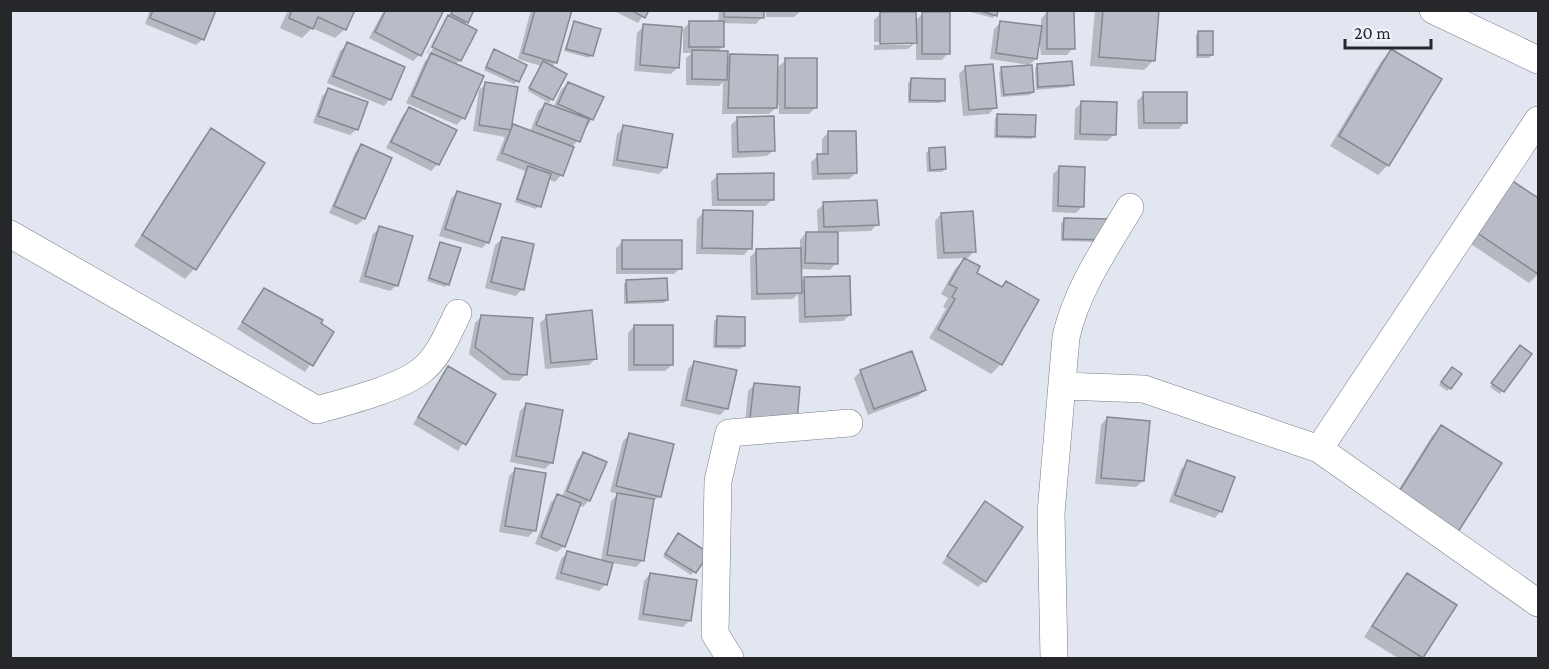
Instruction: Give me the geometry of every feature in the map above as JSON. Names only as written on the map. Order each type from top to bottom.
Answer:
[{"type":"street","points":[[1433,10],[1539,60]]},
{"type":"street","points":[[1319,449],[1539,120]]},
{"type":"street","points":[[1054,658],[1051,513],[1066,337],[1072,311],[1081,290],[1130,207]]},
{"type":"street","points":[[10,234],[317,410],[372,395],[421,371],[443,345],[458,313]]},
{"type":"street","points":[[1063,386],[1144,389],[1319,449],[1539,603]]},
{"type":"street","points":[[730,658],[715,633],[718,481],[729,433],[849,423]]},
{"type":"building","points":[[153,10],[216,10],[204,40],[150,18]]},
{"type":"building","points":[[292,10],[355,10],[346,30],[318,17],[313,29],[289,18]]},
{"type":"building","points":[[386,10],[444,10],[421,56],[375,32]]},
{"type":"building","points":[[453,10],[474,10],[468,23],[451,14]]},
{"type":"building","points":[[535,10],[572,10],[557,63],[523,53]]},
{"type":"building","points":[[631,10],[649,10],[645,18]]},
{"type":"building","points":[[724,10],[764,10],[764,18],[724,17]]},
{"type":"building","points":[[977,10],[998,10],[997,16]]},
{"type":"building","points":[[1074,10],[1075,49],[1047,49],[1047,11]]},
{"type":"building","points":[[1103,10],[1159,10],[1155,61],[1099,57]]},
{"type":"building","points":[[880,12],[916,12],[917,43],[880,44]]},
{"type":"building","points":[[922,12],[950,12],[950,54],[922,54]]},
{"type":"building","points":[[448,15],[477,30],[461,61],[432,47]]},
{"type":"building","points":[[574,21],[601,29],[593,56],[566,49]]},
{"type":"building","points":[[689,21],[724,21],[724,47],[689,47]]},
{"type":"building","points":[[1000,21],[1042,26],[1037,59],[996,53]]},
{"type":"building","points":[[643,24],[682,27],[679,68],[640,65]]},
{"type":"building","points":[[1198,31],[1213,31],[1213,55],[1198,55]]},
{"type":"building","points":[[347,42],[405,67],[391,100],[333,76]]},
{"type":"building","points":[[494,49],[527,65],[519,82],[486,67]]},
{"type":"building","points":[[1391,49],[1442,79],[1389,166],[1339,136]]},
{"type":"building","points":[[692,50],[728,51],[727,80],[692,79]]},
{"type":"building","points":[[431,53],[484,76],[465,119],[412,96]]},
{"type":"building","points":[[730,54],[778,55],[777,108],[728,108]]},
{"type":"building","points":[[785,58],[817,58],[817,108],[785,108]]},
{"type":"building","points":[[543,61],[567,74],[553,100],[529,88]]},
{"type":"building","points":[[1072,61],[1074,85],[1038,87],[1037,64]]},
{"type":"building","points":[[993,64],[997,108],[969,110],[965,66]]},
{"type":"building","points":[[1032,65],[1034,92],[1004,95],[1001,67]]},
{"type":"building","points":[[911,78],[945,79],[945,101],[910,100]]},
{"type":"building","points":[[485,82],[518,87],[511,130],[479,125]]},
{"type":"building","points":[[568,82],[604,97],[593,120],[558,104]]},
{"type":"building","points":[[328,88],[368,102],[358,130],[318,116]]},
{"type":"building","points":[[1143,92],[1187,92],[1187,123],[1144,123]]},
{"type":"building","points":[[1081,101],[1117,102],[1116,135],[1080,134]]},
{"type":"building","points":[[545,103],[589,119],[580,142],[536,125]]},
{"type":"building","points":[[409,107],[457,130],[439,165],[391,142]]},
{"type":"building","points":[[997,114],[1036,115],[1035,137],[997,136]]},
{"type":"building","points":[[774,116],[775,151],[738,152],[737,117]]},
{"type":"building","points":[[513,124],[574,147],[563,176],[502,153]]},
{"type":"building","points":[[623,125],[673,134],[667,168],[617,160]]},
{"type":"building","points":[[211,128],[265,163],[196,270],[142,235]]},
{"type":"building","points":[[828,131],[856,131],[857,173],[818,174],[817,154],[828,154]]},
{"type":"building","points":[[361,144],[392,158],[365,219],[334,206]]},
{"type":"building","points":[[945,147],[946,169],[930,170],[929,148]]},
{"type":"building","points":[[528,166],[551,174],[541,207],[517,199]]},
{"type":"building","points":[[1059,166],[1085,167],[1084,207],[1058,206]]},
{"type":"building","points":[[774,173],[774,200],[718,200],[717,174]]},
{"type":"building","points":[[1505,176],[1538,198],[1538,274],[1470,228]]},
{"type":"building","points":[[457,191],[501,204],[489,243],[445,229]]},
{"type":"building","points":[[877,200],[879,225],[824,227],[823,202]]},
{"type":"building","points":[[703,210],[753,211],[752,249],[702,248]]},
{"type":"building","points":[[973,211],[976,252],[944,253],[941,213]]},
{"type":"building","points":[[1064,218],[1108,219],[1107,240],[1063,239]]},
{"type":"building","points":[[379,226],[413,236],[398,286],[365,276]]},
{"type":"building","points":[[806,232],[838,232],[838,264],[805,263]]},
{"type":"building","points":[[502,237],[534,244],[524,290],[491,282]]},
{"type":"building","points":[[622,240],[682,240],[682,269],[622,269]]},
{"type":"building","points":[[440,242],[461,248],[449,285],[429,278]]},
{"type":"building","points":[[801,248],[802,293],[757,294],[756,249]]},
{"type":"building","points":[[964,258],[980,266],[977,273],[1002,287],[1006,281],[1039,300],[1002,365],[938,329],[955,299],[952,297],[957,288],[949,284]]},
{"type":"building","points":[[850,276],[851,315],[805,317],[804,277]]},
{"type":"building","points":[[667,278],[668,300],[627,302],[626,280]]},
{"type":"building","points":[[264,288],[323,320],[321,323],[334,332],[313,366],[242,322]]},
{"type":"building","points":[[592,310],[597,359],[551,363],[546,315]]},
{"type":"building","points":[[481,315],[533,318],[527,375],[510,374],[475,347]]},
{"type":"building","points":[[717,316],[745,317],[745,346],[716,346]]},
{"type":"building","points":[[634,325],[673,325],[673,365],[634,365]]},
{"type":"building","points":[[1520,345],[1532,354],[1504,392],[1491,383]]},
{"type":"building","points":[[912,351],[926,390],[874,409],[860,370]]},
{"type":"building","points":[[694,361],[737,370],[728,409],[686,400]]},
{"type":"building","points":[[448,366],[496,394],[466,445],[418,417]]},
{"type":"building","points":[[1452,367],[1462,374],[1451,389],[1441,382]]},
{"type":"building","points":[[754,383],[800,387],[797,422],[750,418]]},
{"type":"building","points":[[526,403],[563,410],[553,463],[516,456]]},
{"type":"building","points":[[1107,417],[1150,421],[1144,481],[1101,478]]},
{"type":"building","points":[[1441,425],[1502,463],[1458,532],[1397,495]]},
{"type":"building","points":[[629,433],[674,444],[661,497],[616,486]]},
{"type":"building","points":[[583,452],[607,462],[590,501],[567,491]]},
{"type":"building","points":[[1187,460],[1235,477],[1222,512],[1175,495]]},
{"type":"building","points":[[515,468],[546,473],[536,531],[505,526]]},
{"type":"building","points":[[617,493],[654,499],[644,561],[607,555]]},
{"type":"building","points":[[557,494],[581,503],[565,547],[541,537]]},
{"type":"building","points":[[985,501],[1023,527],[986,582],[947,556]]},
{"type":"building","points":[[678,533],[709,553],[696,573],[665,554]]},
{"type":"building","points":[[567,551],[613,563],[607,585],[561,573]]},
{"type":"building","points":[[650,573],[697,580],[691,621],[643,614]]},
{"type":"building","points":[[1407,573],[1457,605],[1423,658],[1372,626]]}]
